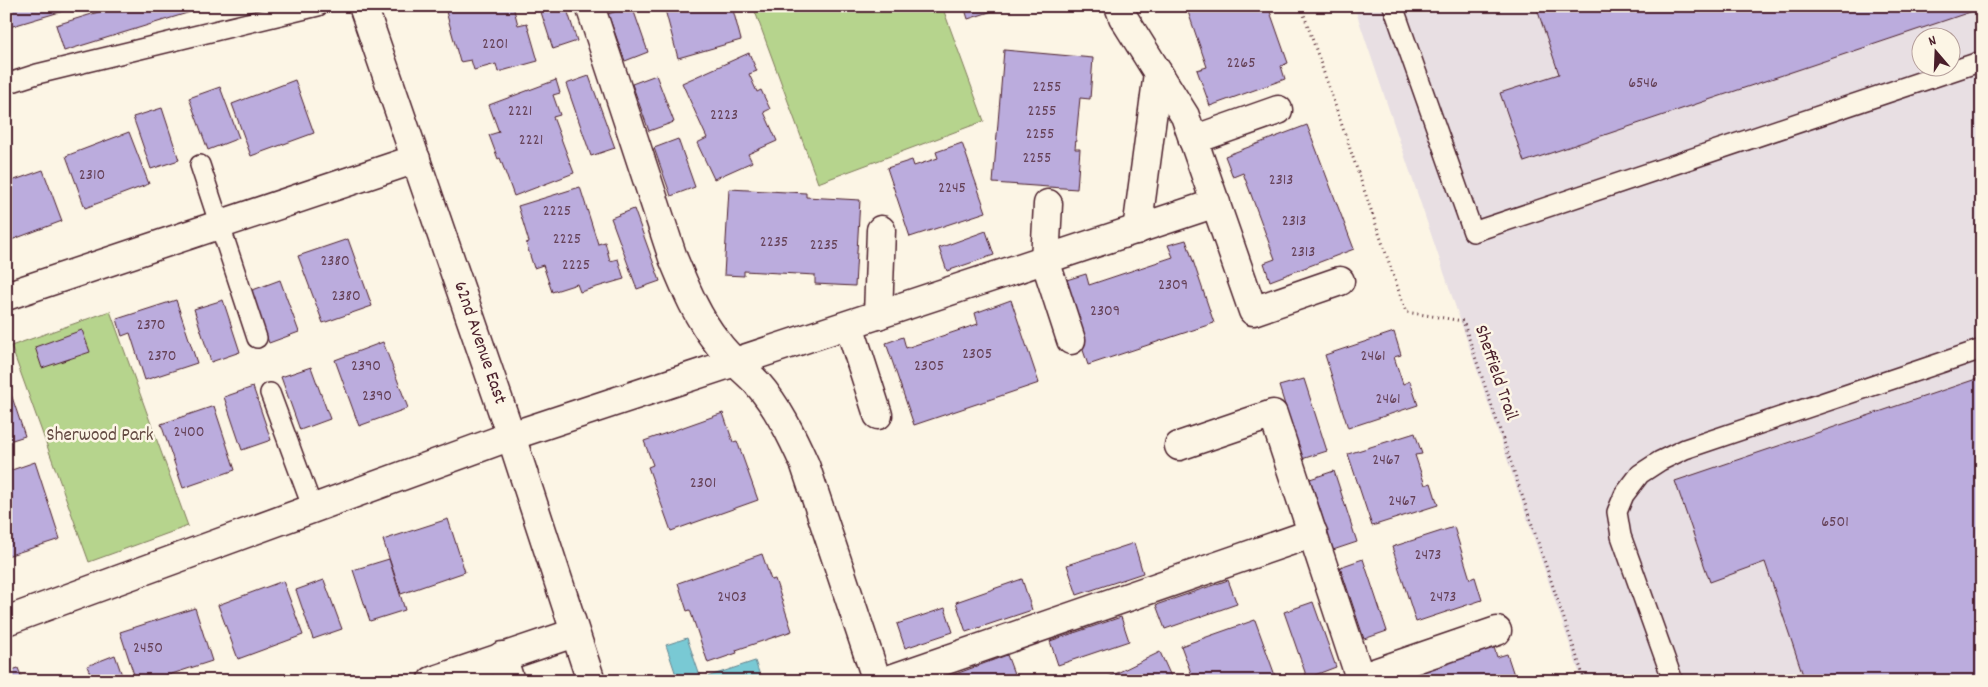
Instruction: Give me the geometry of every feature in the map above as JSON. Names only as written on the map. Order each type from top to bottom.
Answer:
[{"type":"street","name":"62nd Avenue East","points":[[363,6],[511,436],[591,681]]},
{"type":"street","points":[[590,6],[672,258],[688,296],[704,325],[718,344],[757,384],[772,403],[794,441],[814,491],[877,681]]},
{"type":"street","points":[[1119,6],[1123,17],[1184,116],[1253,311],[1340,281]]},
{"type":"street","points":[[1137,230],[1158,73]]},
{"type":"street","points":[[1193,140],[1278,110]]},
{"type":"street","points":[[6,296],[416,159]]},
{"type":"street","points":[[1048,204],[1045,260],[1071,340]]},
{"type":"street","points":[[6,621],[511,436],[1216,204]]},
{"type":"street","points":[[878,315],[881,230]]},
{"type":"street","points":[[849,324],[878,415]]},
{"type":"street","points":[[1179,446],[1273,414],[1361,679],[1497,631]]},
{"type":"street","points":[[885,681],[1313,533]]},
{"type":"street","points":[[432,681],[506,669],[574,633]]},
{"type":"lane","points":[[6,84],[37,74],[318,6]]},
{"type":"lane","points":[[1393,6],[1473,232],[1982,61]]},
{"type":"lane","points":[[200,166],[257,338]]},
{"type":"lane","points":[[1673,681],[1621,536],[1617,512],[1624,495],[1640,474],[1660,461],[1685,449],[1982,349]]},
{"type":"lane","points":[[270,393],[313,509]]},
{"type":"path","name":"Sheffield Trail","points":[[1301,6],[1406,312],[1463,321],[1585,681]]},
{"type":"shaded area","points":[[1354,6],[1982,6],[1982,681],[1582,681]]},
{"type":"green space","points":[[753,6],[942,6],[984,121],[818,183]]},
{"type":"green space","name":"Sherwood Park","points":[[110,311],[188,526],[89,562],[11,346]]},
{"type":"water","points":[[687,638],[701,679],[755,661],[762,681],[678,681],[666,645]]},
{"type":"building","points":[[6,6],[80,6],[6,28]]},
{"type":"building","points":[[118,6],[210,6],[64,51],[56,25]]},
{"type":"building","points":[[443,6],[513,6],[518,25],[527,23],[538,61],[498,72],[496,64],[474,70],[471,60],[460,62]]},
{"type":"building","points":[[539,6],[566,6],[577,41],[553,49]]},
{"type":"building","points":[[632,6],[648,52],[625,61],[608,14]]},
{"type":"building","points":[[664,6],[732,6],[741,40],[678,58]]},
{"type":"building","points":[[964,6],[1008,6],[968,19]]},
{"type":"building","points":[[1186,6],[1268,6],[1288,63],[1281,66],[1285,79],[1210,106],[1197,70],[1207,67]]},
{"type":"building","points":[[1536,6],[1982,6],[1982,8],[1923,28],[1910,28],[1910,32],[1524,162],[1500,93],[1559,74]]},
{"type":"building","points":[[1004,50],[1093,58],[1090,99],[1080,98],[1075,149],[1080,149],[1077,189],[993,183]]},
{"type":"building","points":[[749,53],[757,71],[749,74],[757,92],[761,90],[770,109],[764,112],[777,141],[748,154],[752,162],[714,179],[697,143],[707,138],[682,83]]},
{"type":"building","points":[[656,75],[674,122],[649,131],[632,84]]},
{"type":"building","points":[[589,76],[615,148],[591,156],[566,84]]},
{"type":"building","points":[[295,80],[314,133],[251,156],[232,104]]},
{"type":"building","points":[[556,80],[560,93],[553,95],[560,115],[553,117],[574,173],[514,196],[489,135],[499,132],[489,105]]},
{"type":"building","points":[[220,87],[239,138],[208,150],[189,98]]},
{"type":"building","points":[[162,108],[179,160],[151,169],[133,117]]},
{"type":"building","points":[[1307,125],[1354,249],[1270,281],[1264,263],[1275,259],[1243,173],[1233,177],[1225,156]]},
{"type":"building","points":[[129,132],[149,184],[85,208],[66,156]]},
{"type":"building","points":[[678,139],[695,187],[671,196],[654,148]]},
{"type":"building","points":[[962,143],[986,212],[910,237],[887,168],[912,160],[914,166],[938,158],[936,152]]},
{"type":"building","points":[[43,170],[62,221],[6,242],[6,183]]},
{"type":"building","points":[[580,187],[598,244],[605,242],[610,261],[618,259],[624,279],[580,292],[577,284],[552,292],[543,265],[534,268],[526,243],[529,242],[518,206]]},
{"type":"building","points":[[729,189],[806,193],[806,197],[860,200],[855,286],[815,284],[815,275],[744,271],[744,276],[724,275]]},
{"type":"building","points":[[634,209],[660,281],[637,289],[611,218]]},
{"type":"building","points":[[986,231],[994,255],[947,271],[939,248]]},
{"type":"building","points":[[348,239],[372,306],[323,323],[298,256]]},
{"type":"building","points":[[1186,240],[1214,323],[1088,365],[1060,282],[1086,274],[1089,285],[1173,257],[1168,245]]},
{"type":"building","points":[[280,280],[299,332],[269,343],[250,291]]},
{"type":"building","points":[[176,300],[197,363],[145,380],[130,333],[122,336],[117,319]]},
{"type":"building","points":[[223,300],[240,352],[211,362],[194,309]]},
{"type":"building","points":[[1011,300],[1039,383],[914,425],[886,343],[903,337],[906,348],[978,324],[975,313]]},
{"type":"building","points":[[82,330],[90,352],[42,368],[35,347]]},
{"type":"building","points":[[1394,332],[1401,355],[1394,357],[1403,384],[1410,381],[1418,405],[1348,428],[1325,355]]},
{"type":"building","points":[[383,342],[408,408],[359,426],[335,360]]},
{"type":"building","points":[[311,367],[330,419],[300,430],[281,377]]},
{"type":"building","points":[[1982,377],[1982,681],[1805,681],[1765,562],[1710,582],[1675,481]]},
{"type":"building","points":[[6,379],[25,436],[6,442]]},
{"type":"building","points":[[1304,379],[1327,451],[1302,459],[1279,386]]},
{"type":"building","points":[[253,387],[271,440],[242,450],[224,397]]},
{"type":"building","points":[[214,406],[235,470],[183,488],[161,424]]},
{"type":"building","points":[[723,413],[733,442],[737,441],[758,500],[671,531],[648,467],[653,465],[644,441]]},
{"type":"building","points":[[1415,433],[1422,454],[1415,455],[1425,485],[1431,483],[1438,505],[1372,526],[1348,454]]},
{"type":"building","points":[[35,462],[60,539],[7,556],[6,472]]},
{"type":"building","points":[[1334,471],[1357,542],[1333,550],[1310,479]]},
{"type":"building","points":[[448,519],[465,572],[401,594],[383,540]]},
{"type":"building","points":[[1454,527],[1470,579],[1475,577],[1482,600],[1416,622],[1392,547]]},
{"type":"building","points":[[1134,543],[1143,573],[1077,595],[1067,565]]},
{"type":"building","points":[[762,554],[771,580],[775,579],[792,631],[736,650],[737,653],[708,663],[690,610],[687,611],[678,583]]},
{"type":"building","points":[[389,559],[405,610],[370,621],[353,570]]},
{"type":"building","points":[[1363,559],[1387,631],[1364,639],[1340,567]]},
{"type":"building","points":[[1022,579],[1032,610],[966,632],[956,602]]},
{"type":"building","points":[[324,580],[342,629],[313,639],[296,590]]},
{"type":"building","points":[[1228,580],[1237,604],[1165,629],[1156,605]]},
{"type":"building","points":[[283,581],[303,635],[238,659],[218,605]]},
{"type":"building","points":[[1313,602],[1336,667],[1307,678],[1284,612]]},
{"type":"building","points":[[195,608],[212,661],[150,681],[136,681],[120,632]]},
{"type":"building","points":[[945,608],[953,632],[905,648],[897,624]]},
{"type":"building","points":[[1121,617],[1129,641],[1058,665],[1050,641]]},
{"type":"building","points":[[1255,620],[1277,681],[1194,681],[1181,646]]},
{"type":"building","points":[[1493,644],[1497,657],[1507,654],[1516,681],[1422,681],[1418,670]]},
{"type":"building","points":[[1160,652],[1173,681],[1101,681]]},
{"type":"building","points":[[115,655],[124,681],[93,681],[87,666]]},
{"type":"building","points":[[1007,655],[1016,679],[1010,681],[937,681]]},
{"type":"building","points":[[18,668],[23,681],[6,681],[6,672]]},
{"type":"building","points":[[61,675],[63,681],[43,681]]}]
